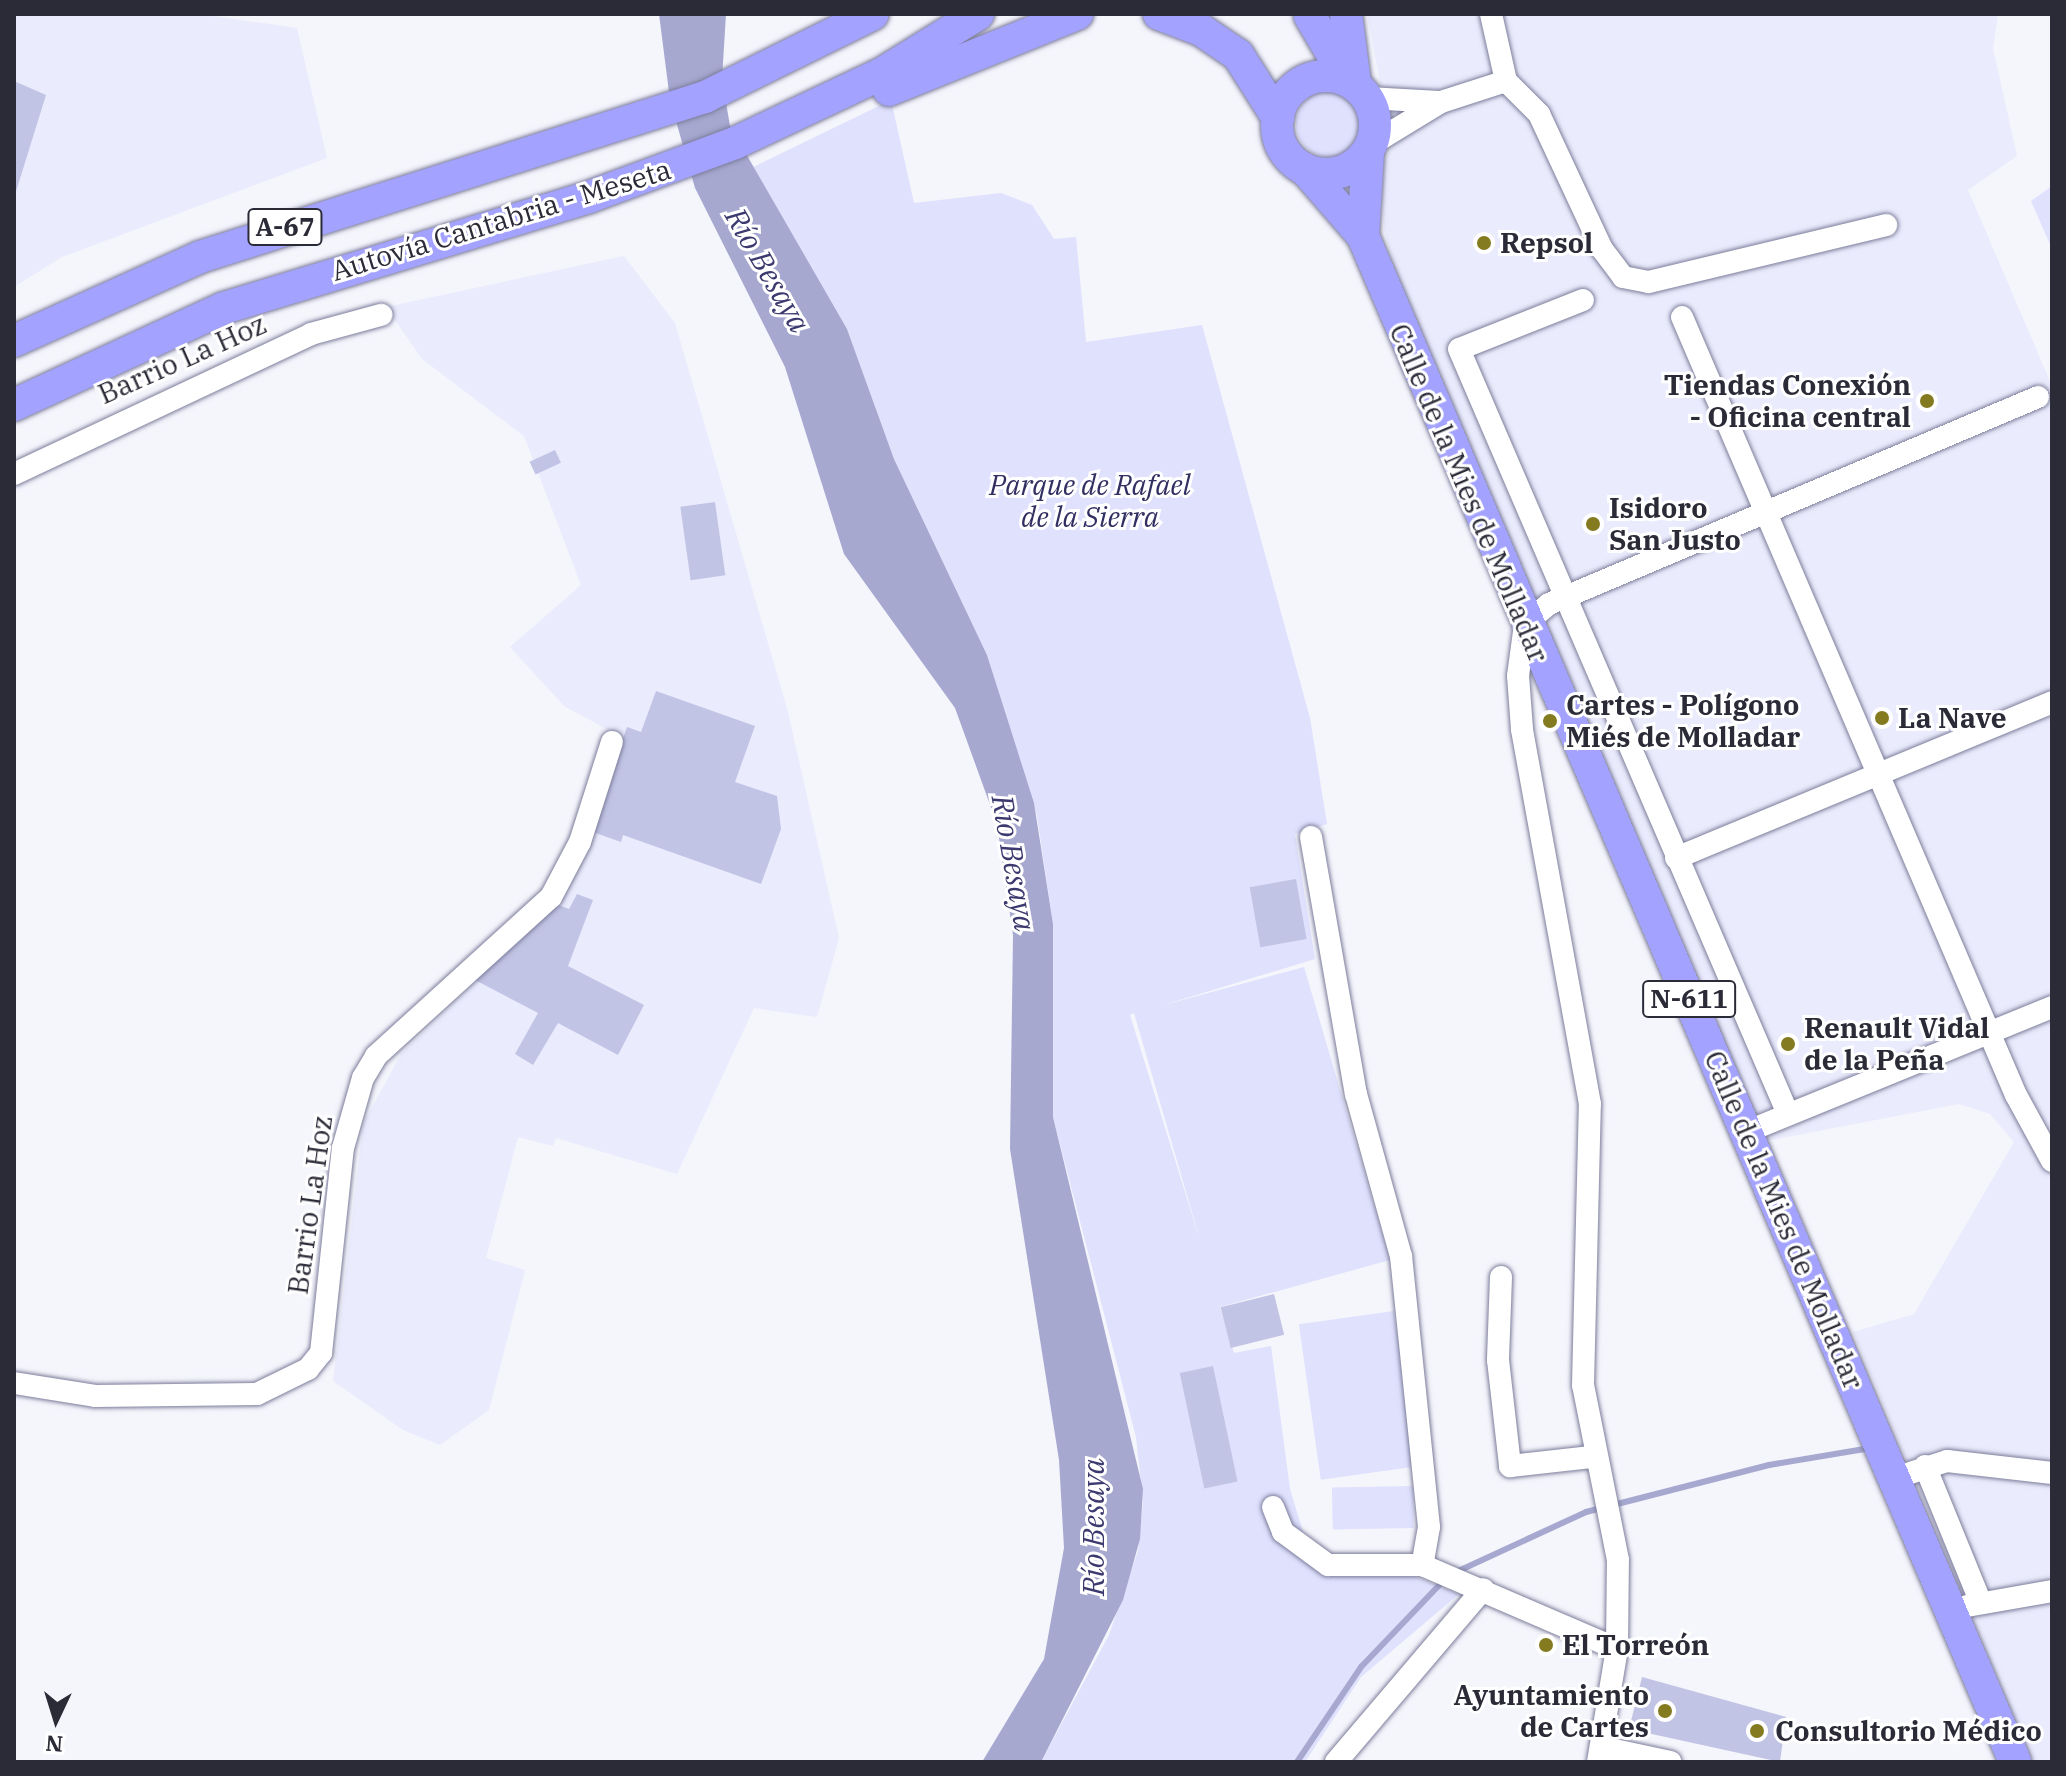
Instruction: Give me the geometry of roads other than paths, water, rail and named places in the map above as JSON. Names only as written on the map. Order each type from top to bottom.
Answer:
[{"type":"highway","points":[[886,82],[978,14]]},
{"type":"highway","points":[[14,405],[137,342],[270,291],[314,291],[736,160],[886,82],[1077,14]]},
{"type":"highway","points":[[1159,14],[1201,30],[1238,55],[1278,118]]},
{"type":"highway","points":[[1346,14],[1357,88]]},
{"type":"highway","name":"N-611","points":[[1305,169],[1283,148],[1278,118],[1297,86],[1310,15]]},
{"type":"highway","name":"N-611","points":[[1310,15],[1375,121],[1370,147]]},
{"type":"highway","name":"Autovía Cantabria - Meseta","points":[[14,341],[151,275],[565,138],[716,92],[855,18]]},
{"type":"highway","points":[[1297,86],[1327,76],[1357,88]]},
{"type":"highway","points":[[1305,169],[1335,173],[1370,147]]},
{"type":"highway","name":"Calle de la Mies de Molladar","points":[[1363,236],[1370,147]]},
{"type":"highway","name":"Calle de la Mies de Molladar","points":[[1305,169],[1363,236],[1525,624],[1895,1478],[1966,1607],[2015,1762]]},
{"type":"street","points":[[1491,14],[1506,81],[1539,114],[1602,249],[1623,277],[1649,282],[1886,225]]},
{"type":"street","points":[[1370,147],[1441,102],[1506,81]]},
{"type":"street","points":[[1357,88],[1441,102]]},
{"type":"street","points":[[1583,300],[1459,349],[1788,1114]]},
{"type":"street","name":"Barrio La Hoz","points":[[14,474],[311,334],[381,315]]},
{"type":"street","points":[[1682,317],[1991,1032],[2052,1161]]},
{"type":"street","points":[[1671,1762],[1601,1755],[1617,1649],[1616,1536],[1602,1500],[1592,1457],[1582,1342],[1590,1104],[1522,729],[1518,676],[1525,624],[1564,598],[2038,397]]},
{"type":"street","points":[[1676,858],[2052,702]]},
{"type":"street","name":"Barrio La Hoz","points":[[14,1383],[95,1396],[257,1394],[308,1369],[321,1353],[343,1148],[363,1078],[376,1056],[551,897],[580,842],[612,742]]},
{"type":"street","points":[[1311,837],[1356,1094],[1401,1256],[1429,1527],[1427,1566]]},
{"type":"street","points":[[1746,1132],[2052,1007]]},
{"type":"street","points":[[1501,1277],[1498,1360],[1510,1466],[1592,1457]]},
{"type":"street","points":[[1895,1478],[1947,1461],[2052,1473]]},
{"type":"street","points":[[1925,1466],[1966,1607],[2052,1591]]},
{"type":"street","points":[[1273,1507],[1283,1532],[1328,1565],[1427,1566],[1617,1649]]},
{"type":"street","points":[[1336,1762],[1483,1589]]},
{"type":"water","name":"Río Besaya","points":[[659,14],[726,14],[722,79],[730,126],[847,329],[894,459],[987,655],[1034,803],[1053,924],[1053,1117],[1143,1489],[1140,1539],[1123,1600],[1041,1762],[982,1762],[1044,1659],[1064,1548],[1059,1460],[1010,1149],[1013,935],[997,824],[955,708],[844,554],[785,367],[695,188],[670,100]]},
{"type":"waterway","points":[[1454,1573],[1586,1512],[1769,1465],[1865,1449]]},
{"type":"waterway","points":[[1297,1762],[1361,1667],[1445,1579]]},
{"type":"place","name":"Repsol","points":[[1484,243]]},
{"type":"place","name":"Tiendas Conexión - Oficina central","points":[[1927,401]]},
{"type":"place","name":"Isidoro San Justo","points":[[1593,524]]},
{"type":"place","name":"La Nave","points":[[1882,718]]},
{"type":"place","name":"Cartes - Polígono Miés de Molladar","points":[[1550,721]]},
{"type":"place","name":"Renault Vidal de la Peña","points":[[1788,1044]]},
{"type":"place","name":"El Torreón","points":[[1546,1645]]},
{"type":"place","name":"Ayuntamiento de Cartes","points":[[1665,1711]]},
{"type":"place","name":"Consultorio Médico","points":[[1757,1731]]},
{"type":"park label","name":"Parque de Rafael de la Sierra","points":[[1090,501]]}]
